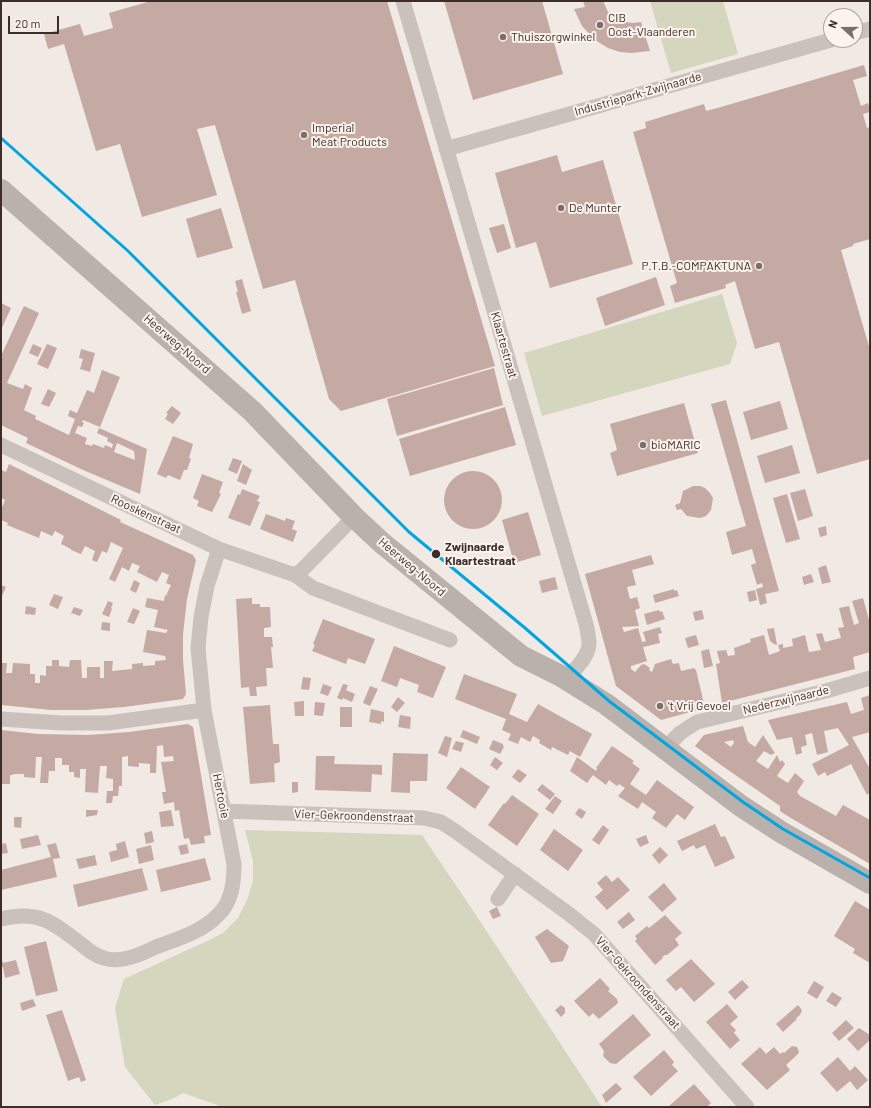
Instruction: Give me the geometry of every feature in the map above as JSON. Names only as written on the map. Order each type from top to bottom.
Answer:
[{"type":"street","name":"Klaartestraat","points":[[403,1],[586,624],[589,644],[586,654],[582,662],[569,676],[561,676]]},
{"type":"street","name":"Industriepark-Zwijnaarde","points":[[446,149],[823,42]]},
{"type":"street","name":"Heerweg-Noord","points":[[1,190],[252,411],[354,517],[382,543],[521,656],[561,676],[606,704],[741,806],[781,832],[870,882]]},
{"type":"street","name":"Rooskenstraat","points":[[1,445],[219,549],[294,575],[313,588],[450,640]]},
{"type":"street","points":[[294,575],[302,570],[354,517]]},
{"type":"street","name":"Hertooie","points":[[1,919],[14,916],[33,916],[53,923],[91,952],[103,958],[115,960],[129,958],[201,929],[219,915],[230,898],[234,881],[234,864],[204,710],[198,648],[201,617],[207,586],[219,549]]},
{"type":"street","name":"Nederzwijnaarde","points":[[665,750],[680,733],[697,722],[870,678]]},
{"type":"street","points":[[1,719],[62,723],[108,723],[204,710]]},
{"type":"street","name":"Vier-Gekroondenstraat","points":[[224,811],[424,818],[441,822],[515,874],[594,934],[747,1107]]},
{"type":"street","points":[[498,899],[515,874]]},
{"type":"green space","points":[[650,1],[723,1],[738,54],[671,73]]},
{"type":"green space","points":[[722,294],[737,343],[730,364],[542,416],[524,353]]},
{"type":"green space","points":[[245,830],[422,835],[602,1107],[223,1107],[183,1093],[155,1105],[125,1067],[115,1008],[124,979],[223,933],[238,918],[247,900],[253,881],[253,861]]},
{"type":"building","points":[[151,1],[387,1],[495,366],[341,411],[329,399],[295,280],[263,289],[215,125],[197,129],[217,195],[142,217],[120,144],[96,151],[64,44],[48,49],[44,34],[80,24],[84,36],[113,28],[109,13]]},
{"type":"building","name":"Thuiszorgwinkel","points":[[444,1],[542,1],[563,74],[473,100]]},
{"type":"building","points":[[583,1],[603,1],[608,12],[620,21],[633,23],[641,22],[650,51],[631,53],[620,52],[608,48],[595,40],[582,26],[574,9],[585,7]]},
{"type":"building","name":"P.T.B.-COMPAKTUNA","points":[[864,65],[867,76],[853,80],[861,106],[868,103],[870,109],[870,112],[863,114],[867,128],[870,127],[870,239],[853,244],[853,246],[841,250],[870,350],[870,459],[817,474],[779,342],[755,349],[735,281],[725,285],[726,288],[675,303],[670,286],[677,283],[633,132],[646,128],[645,122],[704,104],[706,111]]},
{"type":"building","name":"De Munter","points":[[557,155],[562,172],[603,160],[633,264],[550,288],[536,242],[516,248],[495,173]]},
{"type":"building","points":[[221,208],[233,248],[197,258],[186,219]]},
{"type":"building","points":[[504,224],[511,248],[497,253],[489,228]]},
{"type":"building","points":[[656,277],[665,305],[605,326],[596,298]]},
{"type":"building","points":[[242,279],[251,311],[242,314],[236,292],[238,292],[235,281]]},
{"type":"building","points":[[1,303],[11,308],[1,330]]},
{"type":"building","points":[[24,306],[39,313],[7,383],[23,389],[25,384],[32,388],[24,410],[36,416],[35,419],[69,435],[75,419],[68,416],[70,410],[77,413],[87,390],[94,393],[102,370],[120,377],[100,427],[83,420],[82,422],[84,423],[82,427],[78,426],[75,433],[87,438],[85,444],[92,446],[93,444],[104,448],[105,445],[112,448],[113,444],[107,441],[108,438],[97,433],[99,428],[147,449],[140,494],[83,470],[26,443],[28,438],[1,425],[1,356]],"holes":[[[117,443],[134,451],[135,460],[114,452]]]},
{"type":"building","points":[[33,344],[42,348],[38,357],[29,353]]},
{"type":"building","points":[[47,344],[57,348],[48,369],[37,364]]},
{"type":"building","points":[[81,349],[95,353],[90,372],[80,369],[83,359],[79,358]]},
{"type":"building","points":[[494,368],[503,405],[397,436],[387,399]]},
{"type":"building","points":[[48,389],[56,393],[49,407],[41,404]]},
{"type":"building","points":[[726,400],[779,591],[765,594],[767,603],[760,605],[756,589],[763,587],[762,583],[757,585],[751,565],[756,563],[752,549],[732,555],[726,532],[746,526],[711,404]]},
{"type":"building","points":[[780,401],[788,429],[751,440],[743,412]]},
{"type":"building","points":[[684,403],[698,453],[617,476],[610,453],[617,450],[610,424]]},
{"type":"building","points":[[172,406],[181,413],[173,424],[165,419],[168,414],[166,413]]},
{"type":"building","points":[[505,407],[516,445],[410,476],[399,439]]},
{"type":"building","points":[[173,436],[193,444],[189,458],[191,459],[187,470],[184,470],[180,480],[168,475],[166,478],[157,474]]},
{"type":"building","points":[[792,445],[800,473],[765,483],[757,456]]},
{"type":"building","points":[[233,458],[242,461],[237,474],[228,470]]},
{"type":"building","points":[[9,464],[121,520],[120,522],[193,555],[196,560],[187,599],[183,634],[183,660],[186,694],[183,699],[124,707],[86,710],[51,710],[1,705],[1,663],[7,663],[6,673],[12,673],[13,663],[30,664],[30,674],[35,674],[35,683],[40,683],[40,675],[46,676],[46,666],[52,666],[52,660],[59,660],[59,666],[69,667],[70,660],[81,660],[82,678],[87,678],[87,667],[100,667],[100,678],[104,678],[104,661],[113,661],[112,671],[132,669],[132,664],[143,663],[143,666],[155,665],[155,661],[166,660],[165,656],[143,652],[147,630],[166,633],[168,630],[154,627],[158,610],[145,607],[147,598],[164,601],[165,595],[166,596],[171,585],[166,583],[169,575],[162,572],[157,582],[137,572],[140,566],[132,563],[129,571],[122,567],[115,582],[109,579],[123,548],[111,542],[107,553],[102,551],[97,562],[92,560],[95,551],[85,546],[81,554],[71,550],[61,544],[64,536],[55,531],[52,536],[41,531],[39,538],[7,525],[8,523],[1,520],[1,510],[5,500],[1,498],[1,470],[6,472]]},
{"type":"building","points":[[243,464],[252,470],[246,485],[237,481]]},
{"type":"building","points":[[467,471],[479,471],[494,479],[502,494],[502,506],[494,521],[479,529],[467,529],[452,521],[444,506],[444,494],[452,479]]},
{"type":"building","points":[[202,474],[223,482],[219,493],[221,494],[212,512],[197,506],[199,501],[193,498]]},
{"type":"building","points":[[693,486],[705,488],[713,498],[711,510],[706,516],[700,518],[687,516],[681,509],[677,510],[675,505],[680,503],[683,491]]},
{"type":"building","points":[[242,489],[260,496],[257,501],[260,502],[250,526],[228,518],[238,494],[240,495]]},
{"type":"building","points":[[805,489],[813,516],[798,521],[790,493]]},
{"type":"building","points":[[787,494],[800,539],[786,543],[773,498]]},
{"type":"building","points":[[528,512],[541,555],[514,563],[502,520]]},
{"type":"building","points":[[266,514],[285,521],[286,518],[295,521],[292,529],[297,531],[293,542],[260,529]]},
{"type":"building","points":[[826,526],[827,535],[820,537],[818,528]]},
{"type":"building","points":[[651,555],[654,564],[632,570],[636,585],[627,587],[630,599],[637,597],[640,608],[635,610],[639,626],[622,627],[624,632],[638,628],[642,642],[646,641],[643,632],[660,627],[662,633],[658,634],[660,643],[643,647],[647,661],[631,666],[631,669],[635,672],[641,665],[644,664],[650,668],[649,670],[652,672],[655,664],[671,659],[673,664],[679,663],[681,671],[694,668],[696,670],[705,708],[661,720],[616,686],[585,574]]},
{"type":"building","points":[[826,565],[831,582],[822,584],[818,568]]},
{"type":"building","points":[[811,574],[814,582],[804,585],[802,577]]},
{"type":"building","points":[[555,577],[558,589],[542,593],[539,581]]},
{"type":"building","points":[[134,580],[140,583],[136,593],[130,590]]},
{"type":"building","points":[[1,585],[6,587],[1,598]]},
{"type":"building","points":[[674,589],[674,591],[677,590],[679,596],[655,603],[653,595]]},
{"type":"building","points":[[755,590],[757,600],[749,602],[747,592]]},
{"type":"building","points":[[54,594],[63,597],[58,609],[49,605]]},
{"type":"building","points":[[252,598],[252,604],[260,604],[260,607],[270,607],[271,627],[264,628],[264,637],[272,637],[273,647],[271,647],[273,668],[266,668],[267,686],[256,687],[257,696],[250,696],[249,687],[241,688],[236,599]]},
{"type":"building","points":[[863,598],[869,620],[870,619],[870,652],[853,657],[855,669],[722,703],[716,664],[720,663],[717,651],[726,650],[728,656],[735,655],[734,648],[751,642],[750,639],[764,635],[769,655],[780,651],[778,645],[783,644],[783,648],[793,646],[792,639],[805,635],[809,652],[821,650],[816,634],[822,633],[825,642],[841,638],[838,628],[844,627],[839,608],[849,606],[854,625],[859,623],[852,601]]},
{"type":"building","points":[[108,601],[113,603],[109,617],[102,614]]},
{"type":"building","points":[[26,606],[36,608],[35,615],[25,614]]},
{"type":"building","points":[[74,607],[83,610],[80,616],[71,613]]},
{"type":"building","points":[[133,608],[140,611],[134,624],[127,622]]},
{"type":"building","points":[[659,610],[660,612],[662,611],[665,619],[647,625],[644,614]]},
{"type":"building","points":[[702,610],[704,619],[695,621],[693,612]]},
{"type":"building","points":[[323,619],[375,639],[365,664],[348,658],[346,664],[312,651],[315,645],[313,644]]},
{"type":"building","points":[[102,622],[110,623],[110,631],[101,630]]},
{"type":"building","points":[[774,628],[777,645],[770,641],[767,629]]},
{"type":"building","points":[[696,635],[699,645],[688,648],[685,638]]},
{"type":"building","points":[[394,646],[446,667],[433,698],[417,692],[419,685],[400,678],[397,687],[381,681]]},
{"type":"building","points":[[709,649],[713,666],[704,668],[701,651]]},
{"type":"building","points":[[464,674],[517,694],[509,714],[527,722],[538,704],[592,734],[580,757],[570,751],[568,755],[552,747],[551,750],[539,743],[540,740],[533,736],[530,742],[521,737],[518,744],[508,740],[511,734],[502,730],[506,719],[455,699]]},
{"type":"building","points":[[303,677],[311,678],[309,690],[301,689]]},
{"type":"building","points":[[323,684],[332,687],[328,696],[320,693]]},
{"type":"building","points":[[343,684],[348,685],[346,690],[355,694],[352,702],[343,698],[342,700],[337,698]]},
{"type":"building","points":[[370,686],[378,689],[370,706],[363,703]]},
{"type":"building","points":[[870,695],[870,732],[852,737],[870,769],[870,792],[867,795],[851,764],[827,776],[825,772],[818,776],[812,764],[849,745],[838,728],[824,731],[828,752],[817,755],[812,733],[805,735],[807,745],[801,747],[802,753],[796,755],[792,737],[777,740],[768,720],[847,702],[851,714],[864,710],[861,698]]},
{"type":"building","points":[[398,697],[405,703],[397,712],[391,707]]},
{"type":"building","points":[[304,701],[304,716],[295,716],[294,702]]},
{"type":"building","points":[[315,702],[325,703],[323,716],[314,715]]},
{"type":"building","points":[[270,705],[273,744],[279,744],[280,762],[274,764],[275,782],[250,784],[243,707]]},
{"type":"building","points":[[340,707],[352,707],[352,727],[340,727]]},
{"type":"building","points":[[371,709],[384,712],[384,722],[381,721],[381,724],[369,722]]},
{"type":"building","points":[[400,715],[411,717],[410,729],[398,727]]},
{"type":"building","points":[[188,724],[193,727],[211,835],[204,836],[205,843],[191,845],[189,838],[184,839],[179,810],[175,811],[174,802],[164,804],[162,792],[166,792],[161,762],[174,761],[173,756],[164,757],[163,745],[157,746],[156,773],[150,773],[150,764],[139,763],[139,767],[128,766],[128,756],[122,757],[122,786],[119,786],[118,796],[113,796],[112,803],[106,803],[107,791],[113,791],[113,779],[106,778],[107,766],[100,766],[98,793],[85,792],[86,769],[80,769],[80,778],[74,777],[74,772],[69,772],[69,765],[62,765],[62,758],[55,758],[55,771],[49,771],[48,783],[40,783],[42,757],[36,757],[35,778],[24,777],[24,774],[13,774],[10,775],[10,784],[1,784],[1,730],[38,734],[88,735],[129,732]]},
{"type":"building","points":[[743,726],[748,742],[755,747],[763,735],[775,753],[771,755],[764,751],[756,761],[768,769],[777,755],[780,762],[782,760],[785,764],[777,776],[788,783],[795,773],[804,781],[797,792],[800,796],[836,816],[843,805],[870,820],[870,864],[780,811],[780,806],[695,746],[704,735]],"holes":[[[733,740],[734,743],[731,747],[724,742]]]},
{"type":"building","points":[[463,730],[480,737],[477,744],[460,737]]},
{"type":"building","points":[[445,736],[452,738],[447,757],[438,753]]},
{"type":"building","points":[[493,740],[503,744],[504,747],[500,754],[489,749]]},
{"type":"building","points":[[456,741],[464,743],[461,752],[452,749]]},
{"type":"building","points":[[612,746],[634,761],[632,763],[640,769],[630,784],[646,795],[657,780],[694,807],[685,820],[677,814],[666,828],[652,818],[656,812],[642,802],[638,809],[618,796],[625,788],[619,784],[617,786],[609,780],[606,785],[593,775],[587,783],[570,771],[577,757],[596,771],[596,768]]},
{"type":"building","points":[[393,753],[428,754],[427,781],[410,781],[410,793],[391,792]]},
{"type":"building","points":[[316,756],[335,756],[334,764],[382,765],[382,775],[372,774],[371,792],[315,790]]},
{"type":"building","points":[[495,757],[503,763],[497,770],[490,765]]},
{"type":"building","points":[[461,767],[490,787],[475,809],[446,788]]},
{"type":"building","points":[[518,769],[527,775],[520,783],[512,777]]},
{"type":"building","points":[[292,782],[298,782],[298,792],[292,793]]},
{"type":"building","points":[[542,784],[555,794],[550,800],[537,790]]},
{"type":"building","points":[[512,795],[539,814],[517,846],[488,825],[504,803],[505,804]]},
{"type":"building","points":[[555,796],[562,801],[553,814],[545,809]]},
{"type":"building","points":[[579,808],[586,812],[582,819],[575,814]]},
{"type":"building","points":[[86,810],[98,810],[97,815],[86,817]]},
{"type":"building","points":[[171,810],[174,826],[161,827],[159,812]]},
{"type":"building","points":[[14,817],[22,817],[21,828],[14,827]]},
{"type":"building","points":[[715,824],[721,837],[725,836],[735,858],[715,867],[705,845],[696,849],[694,845],[682,851],[677,841]]},
{"type":"building","points":[[603,825],[609,830],[599,845],[592,840]]},
{"type":"building","points":[[554,829],[583,850],[568,871],[540,850]]},
{"type":"building","points":[[152,831],[154,842],[146,844],[144,833]]},
{"type":"building","points":[[38,835],[41,845],[22,849],[20,839]]},
{"type":"building","points":[[646,835],[649,843],[640,847],[636,839]]},
{"type":"building","points":[[125,841],[129,857],[111,862],[109,852],[117,850],[116,844]]},
{"type":"building","points":[[6,843],[8,853],[1,854],[1,844]]},
{"type":"building","points":[[56,843],[60,858],[53,859],[57,877],[1,890],[1,870],[51,857],[47,845]]},
{"type":"building","points":[[187,844],[189,853],[181,855],[178,846]]},
{"type":"building","points":[[151,845],[154,860],[139,864],[136,849]]},
{"type":"building","points":[[660,847],[668,855],[659,864],[652,855]]},
{"type":"building","points":[[95,855],[97,865],[79,869],[76,859]]},
{"type":"building","points":[[205,858],[211,880],[161,892],[156,870]]},
{"type":"building","points":[[142,868],[148,890],[78,907],[73,885]]},
{"type":"building","points":[[606,875],[612,882],[618,877],[630,890],[607,910],[595,897],[603,890],[597,883]]},
{"type":"building","points":[[664,883],[677,899],[662,912],[648,897]]},
{"type":"building","points":[[855,901],[870,910],[870,963],[853,953],[855,949],[834,936]]},
{"type":"building","points":[[497,907],[501,916],[493,919],[489,911]]},
{"type":"building","points":[[629,912],[635,920],[623,929],[617,922]]},
{"type":"building","points":[[665,915],[682,933],[675,939],[679,945],[667,955],[662,957],[663,958],[655,965],[635,941],[637,939],[635,936],[647,926],[649,928]]},
{"type":"building","points":[[547,929],[569,946],[563,961],[551,963],[535,937]]},
{"type":"building","points":[[46,941],[58,991],[36,996],[24,947]]},
{"type":"building","points":[[1,957],[3,963],[16,960],[20,974],[5,978],[3,967],[1,967]]},
{"type":"building","points":[[691,959],[715,984],[694,1002],[681,987],[676,991],[666,980]]},
{"type":"building","points":[[600,978],[610,989],[608,991],[617,999],[618,1003],[599,1019],[593,1013],[589,1017],[574,1001]]},
{"type":"building","points":[[742,980],[749,987],[735,1000],[728,992]]},
{"type":"building","points":[[814,981],[824,987],[817,999],[807,993]]},
{"type":"building","points":[[832,992],[842,998],[836,1007],[826,1001]]},
{"type":"building","points":[[33,999],[36,1006],[22,1011],[20,1003]]},
{"type":"building","points":[[727,1004],[738,1017],[730,1024],[736,1030],[734,1033],[740,1040],[730,1049],[706,1022]]},
{"type":"building","points":[[561,1005],[565,1008],[565,1013],[561,1017],[555,1010]]},
{"type":"building","points":[[798,1005],[802,1010],[800,1015],[783,1032],[776,1024]]},
{"type":"building","points":[[62,1010],[86,1080],[81,1082],[79,1077],[68,1081],[46,1015]]},
{"type":"building","points":[[633,1014],[651,1035],[616,1064],[610,1063],[603,1056],[604,1051],[599,1044]]},
{"type":"building","points":[[846,1020],[854,1028],[839,1041],[832,1033]]},
{"type":"building","points":[[859,1028],[870,1035],[870,1040],[858,1051],[847,1039]]},
{"type":"building","points":[[792,1046],[797,1047],[799,1052],[786,1065],[790,1070],[767,1090],[741,1064],[760,1047],[766,1054],[774,1047],[780,1054],[783,1052],[784,1053]]},
{"type":"building","points":[[664,1050],[674,1062],[672,1065],[678,1071],[651,1096],[633,1077]]},
{"type":"building","points":[[838,1057],[850,1071],[855,1066],[868,1080],[857,1090],[850,1081],[837,1092],[820,1073]]},
{"type":"building","points":[[616,1083],[622,1089],[606,1103],[602,1095]]},
{"type":"building","points":[[694,1084],[711,1103],[707,1107],[669,1106]]},
{"type":"transit line","points":[[1,138],[128,251],[409,532],[525,628],[609,701],[743,802],[783,829],[870,878]]},
{"type":"place","name":"CIB Oost-Vlaanderen","points":[[600,25]]},
{"type":"place","name":"Thuiszorgwinkel","points":[[503,37]]},
{"type":"place","name":"Imperial Meat Products","points":[[304,135]]},
{"type":"place","name":"De Munter","points":[[561,208]]},
{"type":"place","name":"P.T.B.-COMPAKTUNA","points":[[759,266]]},
{"type":"place","name":"bioMARIC","points":[[643,445]]},
{"type":"place","name":"Zwijnaarde Klaartestraat","points":[[436,554]]},
{"type":"place","name":"'t Vrij Gevoel","points":[[660,706]]}]
